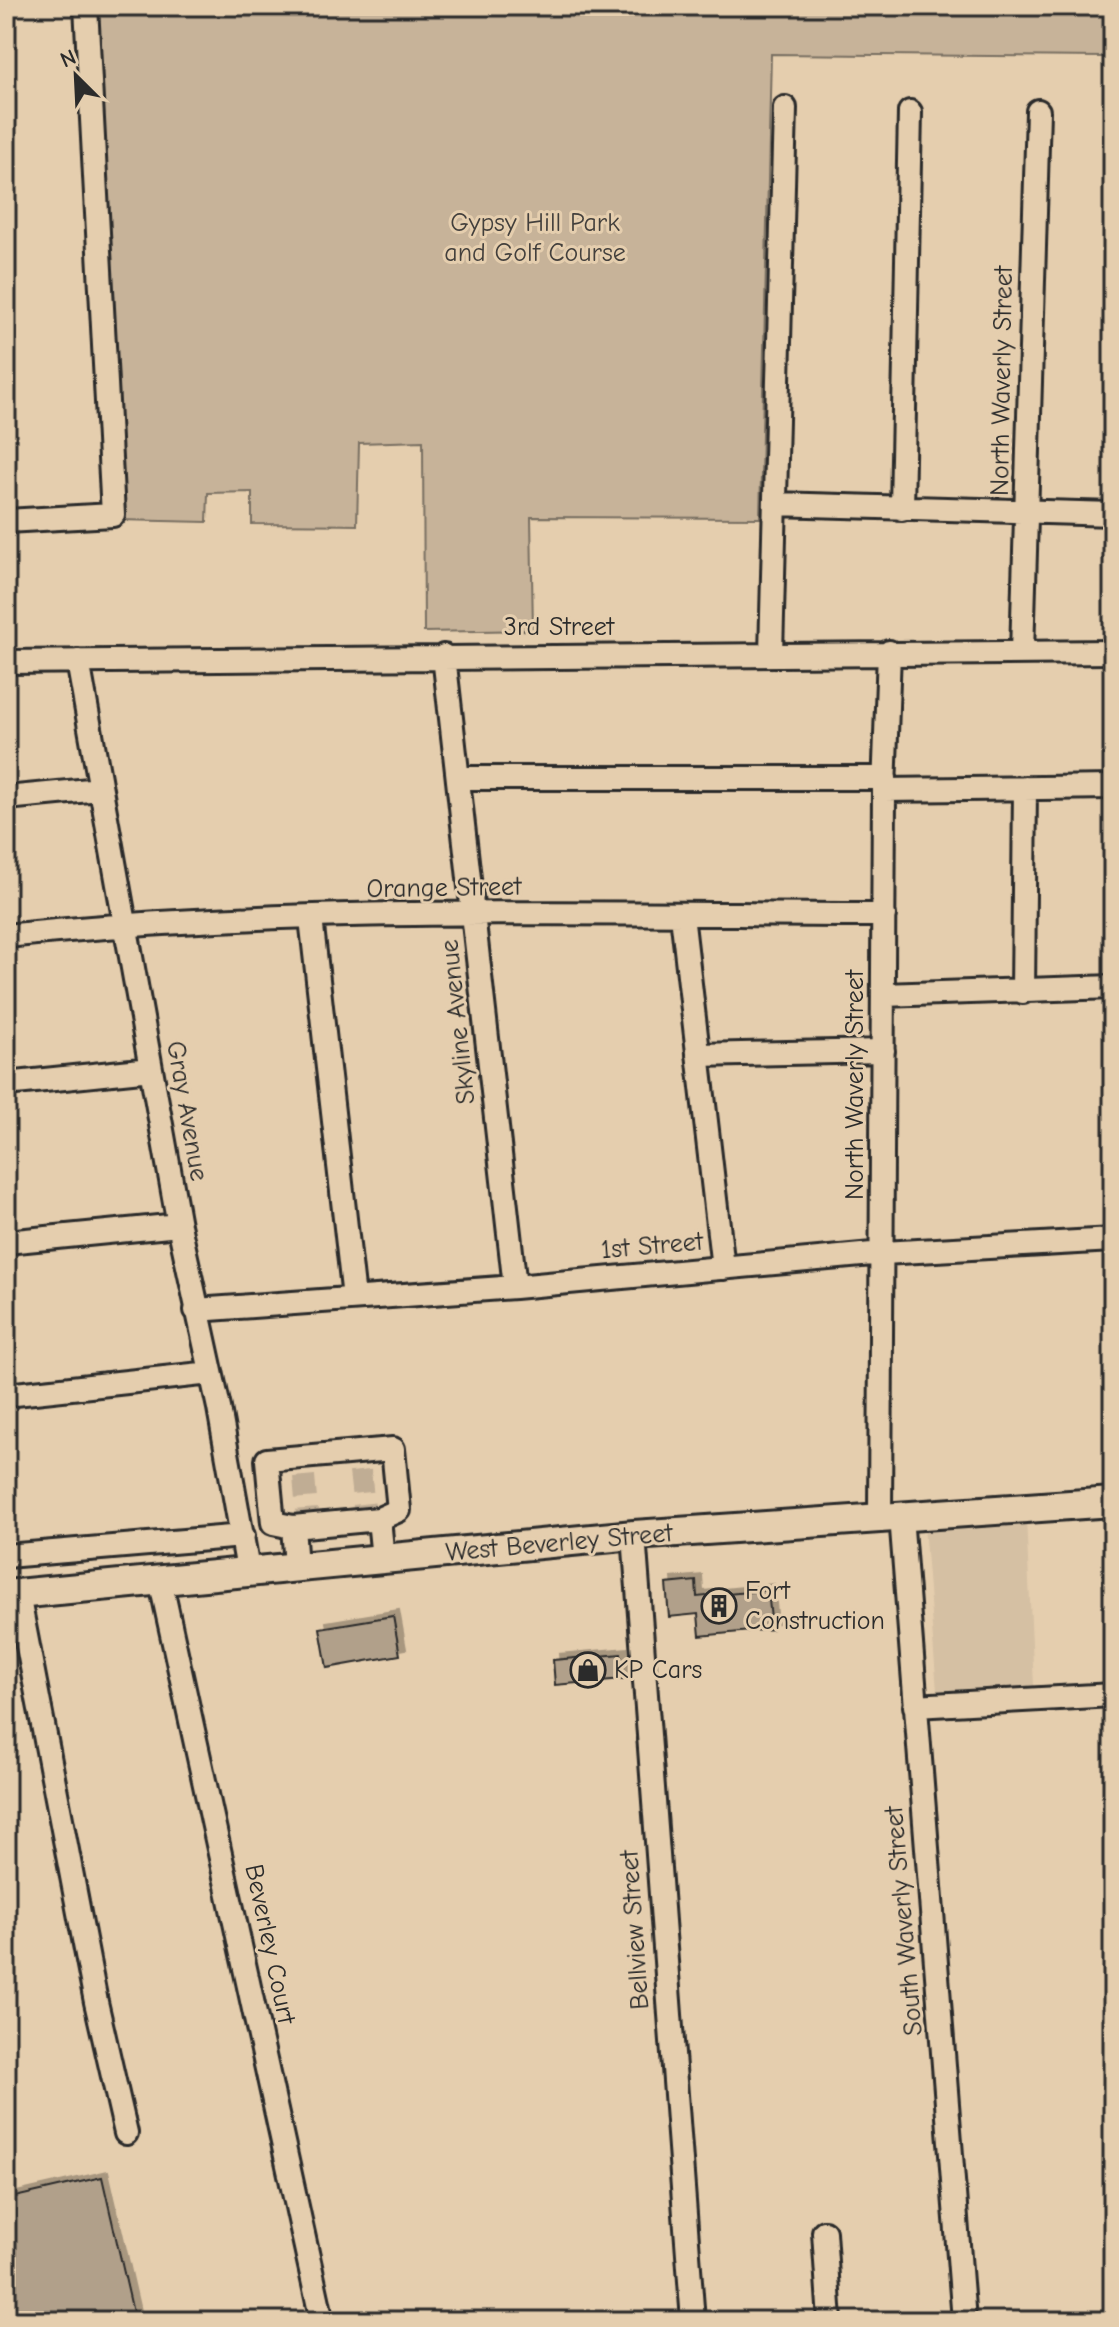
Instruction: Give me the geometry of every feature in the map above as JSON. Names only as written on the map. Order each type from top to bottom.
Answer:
[{"type":"main road","name":"West Beverley Street","points":[[12,1595],[634,1535],[1113,1502]]},
{"type":"street","points":[[6,521],[113,515],[86,6]]},
{"type":"street","points":[[771,654],[785,108]]},
{"type":"street","name":"North Waverly Street","points":[[1022,653],[1038,111]]},
{"type":"street","points":[[902,509],[910,112]]},
{"type":"street","points":[[775,504],[1113,514]]},
{"type":"street","name":"North Waverly Street","points":[[889,652],[884,784],[883,1253],[879,1346],[890,1517]]},
{"type":"street","name":"3rd Street","points":[[6,662],[1113,652]]},
{"type":"street","name":"Skyline Avenue","points":[[444,656],[515,1287]]},
{"type":"street","name":"Gray Avenue","points":[[78,661],[179,1225],[230,1464],[248,1570]]},
{"type":"street","points":[[458,778],[1113,787]]},
{"type":"street","points":[[1023,992],[1025,788]]},
{"type":"street","points":[[6,798],[100,789]]},
{"type":"street","name":"Orange Street","points":[[6,936],[124,923],[474,914],[884,915]]},
{"type":"street","points":[[682,915],[723,1268]]},
{"type":"street","points":[[311,918],[354,1298]]},
{"type":"street","points":[[883,995],[1113,987]]},
{"type":"street","points":[[698,1055],[883,1051]]},
{"type":"street","points":[[6,1084],[151,1069]]},
{"type":"street","points":[[6,1242],[179,1225]]},
{"type":"street","name":"1st Street","points":[[196,1310],[515,1287],[883,1253],[1113,1240]]},
{"type":"street","points":[[6,1395],[211,1373]]},
{"type":"street","points":[[230,1464],[267,1460],[303,1466],[359,1461],[393,1449],[399,1510],[370,1516],[273,1523],[267,1460]]},
{"type":"street","points":[[370,1516],[383,1559]]},
{"type":"street","name":"South Waverly Street","points":[[890,1517],[915,1706],[964,2321]]},
{"type":"street","points":[[296,1566],[303,1522]]},
{"type":"street","name":"Bellview Street","points":[[634,1535],[693,2321]]},
{"type":"street","points":[[6,1556],[243,1536]]},
{"type":"street","name":"Beverley Court","points":[[160,1579],[322,2321]]},
{"type":"street","points":[[12,1595],[126,2133]]},
{"type":"street","points":[[915,1706],[1113,1695]]},
{"type":"street","points":[[824,2232],[830,2321]]},
{"type":"shaded area","points":[[1026,1518],[1034,1686],[937,1691],[924,1526]]},
{"type":"green space","name":"Gypsy Hill Park and Golf Course","points":[[91,6],[1113,6],[1113,57],[771,54],[760,518],[531,517],[533,630],[424,632],[423,441],[359,443],[357,525],[252,524],[252,492],[208,493],[207,522],[118,520]]},
{"type":"building","name":"Fort Construction","points":[[696,1581],[697,1597],[768,1590],[772,1629],[700,1636],[698,1614],[669,1617],[666,1584]]},
{"type":"building","points":[[393,1616],[400,1655],[327,1668],[320,1628]]},
{"type":"building","name":"KP Cars","points":[[621,1654],[623,1679],[555,1685],[553,1660]]},
{"type":"building","points":[[102,2177],[135,2321],[6,2321],[6,2199]]},
{"type":"tunnel","points":[[360,1471],[364,1507]]},
{"type":"tunnel","points":[[304,1476],[307,1512]]},
{"type":"place","name":"Fort Construction","points":[[719,1606]]},
{"type":"place","name":"KP Cars","points":[[588,1670]]}]
